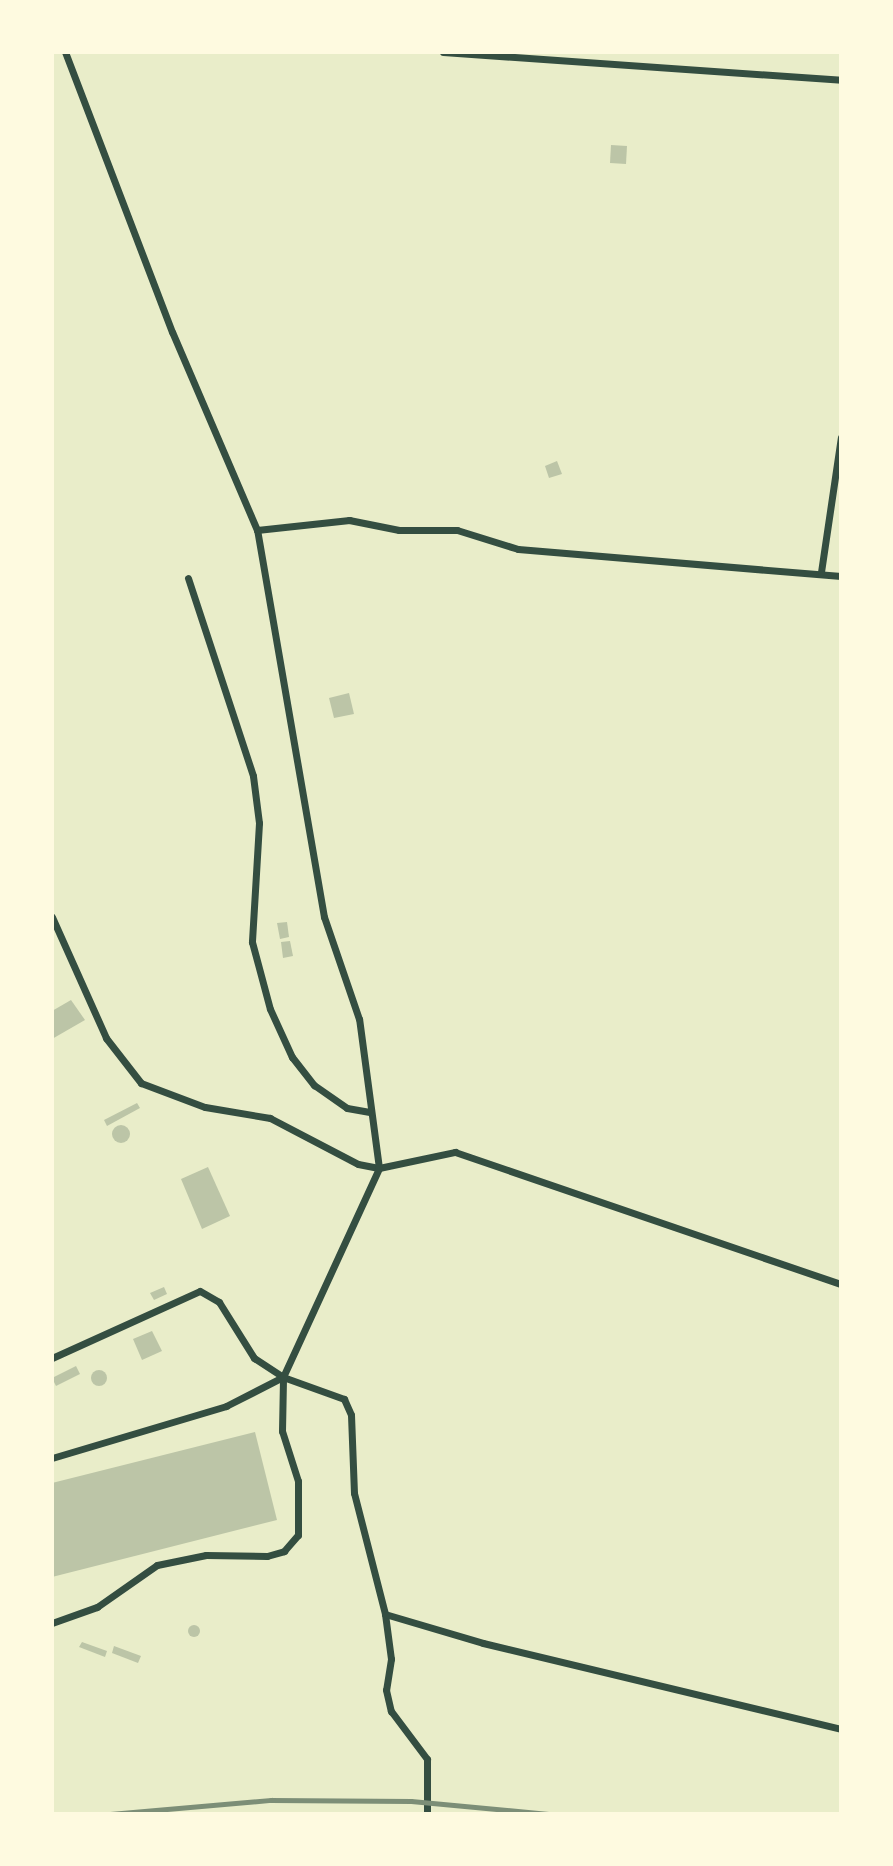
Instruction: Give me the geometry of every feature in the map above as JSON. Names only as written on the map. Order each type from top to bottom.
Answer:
[{"type":"street","points":[[52,1623],[97,1607],[157,1565],[206,1555],[284,1551],[298,1535],[298,1481],[282,1431],[283,1377],[379,1168],[359,1019],[324,917],[257,530],[172,332],[65,52]]},
{"type":"street","points":[[443,52],[841,80]]},
{"type":"street","points":[[821,572],[841,437]]},
{"type":"street","points":[[257,530],[349,520],[399,530],[457,530],[518,549],[841,576]]},
{"type":"street","points":[[188,578],[253,776],[259,823],[252,942],[270,1009],[292,1057],[314,1085],[347,1108],[370,1112]]},
{"type":"street","points":[[52,917],[106,1038],[141,1083],[205,1107],[270,1118],[358,1164],[379,1168],[455,1152],[841,1284]]},
{"type":"street","points":[[52,1358],[158,1306],[200,1291],[219,1302],[254,1358],[283,1377],[333,1392],[347,1407],[354,1493],[385,1614],[391,1659],[386,1690],[391,1711],[427,1759],[427,1814]]},
{"type":"street","points":[[52,1458],[226,1406],[283,1377]]},
{"type":"street","points":[[385,1614],[483,1643],[841,1729]]},
{"type":"building","points":[[611,145],[627,146],[626,164],[610,163]]},
{"type":"building","points":[[557,461],[562,474],[549,478],[545,466]]},
{"type":"building","points":[[349,693],[354,714],[334,718],[329,698]]},
{"type":"building","points":[[287,922],[289,937],[280,939],[277,923]]},
{"type":"building","points":[[290,941],[293,956],[283,958],[281,942]]},
{"type":"building","points":[[71,1000],[85,1020],[52,1039],[52,1011]]},
{"type":"building","points":[[137,1103],[140,1108],[107,1126],[104,1120]]},
{"type":"building","points":[[121,1125],[130,1134],[121,1143],[112,1134]]},
{"type":"building","points":[[208,1167],[230,1216],[202,1229],[181,1179]]},
{"type":"building","points":[[164,1287],[167,1294],[154,1300],[150,1293]]},
{"type":"building","points":[[152,1331],[162,1351],[142,1360],[133,1339]]},
{"type":"building","points":[[76,1366],[80,1374],[56,1386],[52,1378]]},
{"type":"building","points":[[99,1370],[107,1378],[99,1386],[91,1378]]},
{"type":"building","points":[[255,1432],[277,1520],[52,1577],[52,1483]]},
{"type":"building","points":[[194,1625],[200,1631],[194,1637],[188,1631]]},
{"type":"building","points":[[82,1642],[107,1651],[105,1657],[79,1647]]},
{"type":"building","points":[[114,1646],[141,1656],[138,1663],[112,1653]]},
{"type":"railway","points":[[110,1814],[271,1800],[411,1801],[548,1814]]}]
